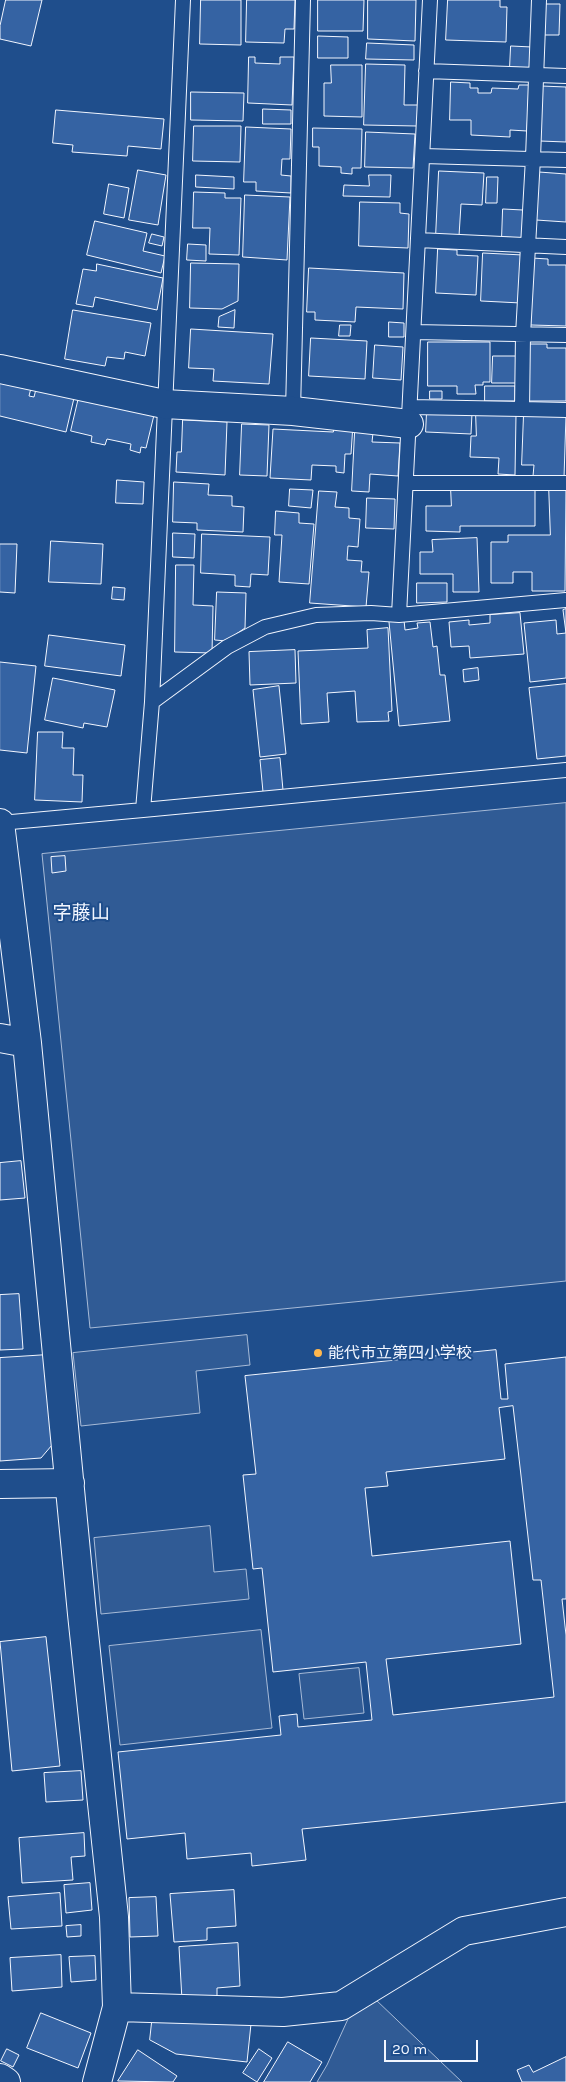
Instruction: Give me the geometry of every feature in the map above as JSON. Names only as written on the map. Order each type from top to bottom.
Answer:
[{"type":"street","points":[[0,369],[164,404],[409,415]]},
{"type":"street","points":[[0,823],[27,1043],[114,1917],[117,2007],[97,2082]]},
{"type":"street","points":[[0,1038],[27,1043]]},
{"type":"street","points":[[0,1484],[70,1483]]},
{"type":"street","points":[[117,2007],[283,2012],[341,2006],[464,1931],[566,1912]]},
{"type":"street","points":[[0,2078],[6,2082]]},
{"type":"lane","points":[[144,810],[152,702],[183,0]]},
{"type":"lane","points":[[293,411],[303,0]]},
{"type":"lane","points":[[399,615],[430,0]]},
{"type":"lane","points":[[522,409],[523,335],[533,158],[539,0]]},
{"type":"lane","points":[[426,71],[566,76]]},
{"type":"lane","points":[[423,156],[566,160]]},
{"type":"lane","points":[[418,240],[566,248]]},
{"type":"lane","points":[[414,332],[566,335]]},
{"type":"lane","points":[[409,415],[522,409],[566,410]]},
{"type":"lane","points":[[406,483],[566,482]]},
{"type":"lane","points":[[152,702],[227,647],[265,627],[316,615],[370,613],[399,615],[566,600]]},
{"type":"lane","points":[[0,823],[566,770]]},
{"type":"shaded area","points":[[566,803],[566,1281],[90,1328],[42,854]]},
{"type":"shaded area","points":[[247,1335],[250,1365],[196,1371],[200,1413],[81,1426],[73,1353]]},
{"type":"shaded area","points":[[210,1526],[214,1572],[246,1569],[249,1599],[101,1614],[94,1538]]},
{"type":"shaded area","points":[[261,1630],[272,1728],[120,1745],[109,1646]]},
{"type":"shaded area","points":[[359,1668],[364,1713],[304,1719],[299,1674]]},
{"type":"shaded area","points":[[375,1999],[462,2082],[317,2082],[348,2019]]},
{"type":"building","points":[[6,0],[42,0],[31,46],[0,39],[0,26]]},
{"type":"building","points":[[201,0],[241,0],[241,45],[200,44]]},
{"type":"building","points":[[247,0],[295,0],[294,29],[285,29],[284,43],[246,42]]},
{"type":"building","points":[[318,0],[364,0],[363,31],[318,31]]},
{"type":"building","points":[[368,0],[416,0],[415,41],[368,39]]},
{"type":"building","points":[[448,0],[500,0],[500,7],[507,7],[506,42],[446,40]]},
{"type":"building","points":[[544,4],[560,4],[559,35],[543,35]]},
{"type":"building","points":[[318,36],[348,37],[348,58],[318,58]]},
{"type":"building","points":[[367,43],[414,45],[414,60],[366,59]]},
{"type":"building","points":[[511,46],[532,47],[531,68],[510,67]]},
{"type":"building","points":[[249,57],[255,57],[255,63],[280,64],[280,57],[294,57],[292,105],[248,103]]},
{"type":"building","points":[[366,64],[405,65],[404,105],[418,105],[417,126],[364,125]]},
{"type":"building","points":[[331,65],[362,65],[362,117],[324,116],[324,83],[331,83]]},
{"type":"building","points":[[451,82],[470,83],[470,88],[478,88],[478,93],[491,93],[492,88],[518,89],[519,85],[529,85],[527,131],[510,130],[510,137],[471,135],[471,120],[450,120]]},
{"type":"building","points":[[541,86],[566,87],[566,142],[540,141]]},
{"type":"building","points":[[191,92],[244,93],[243,121],[191,120]]},
{"type":"building","points":[[263,109],[291,110],[291,124],[263,124]]},
{"type":"building","points":[[56,110],[164,119],[161,149],[128,146],[127,156],[72,152],[73,145],[53,143]]},
{"type":"building","points":[[194,126],[241,126],[240,162],[193,161]]},
{"type":"building","points":[[246,127],[291,129],[290,159],[282,159],[281,175],[291,176],[291,193],[256,191],[256,182],[244,182]]},
{"type":"building","points":[[313,128],[362,129],[361,168],[352,168],[352,174],[341,173],[341,167],[319,166],[319,147],[313,147]]},
{"type":"building","points":[[366,132],[415,134],[413,168],[365,167]]},
{"type":"building","points":[[138,170],[166,175],[158,225],[129,220]]},
{"type":"building","points":[[439,171],[484,173],[482,205],[461,204],[459,236],[436,236]]},
{"type":"building","points":[[539,172],[566,174],[566,222],[536,220]]},
{"type":"building","points":[[196,175],[234,177],[234,189],[196,187]]},
{"type":"building","points":[[369,175],[391,175],[390,197],[343,196],[344,185],[369,186]]},
{"type":"building","points":[[487,177],[498,177],[497,203],[486,203]]},
{"type":"building","points":[[109,184],[129,188],[124,218],[104,214]]},
{"type":"building","points":[[194,192],[225,193],[225,198],[241,198],[239,255],[209,254],[210,228],[193,228]]},
{"type":"building","points":[[245,195],[290,197],[287,260],[243,257]]},
{"type":"building","points":[[360,202],[400,203],[400,213],[409,214],[408,248],[359,246]]},
{"type":"building","points":[[503,209],[523,210],[522,238],[502,237]]},
{"type":"building","points":[[95,221],[147,233],[143,251],[165,256],[161,273],[87,255]]},
{"type":"building","points":[[152,234],[164,237],[162,246],[149,243]]},
{"type":"building","points":[[188,244],[206,245],[206,261],[187,260]]},
{"type":"building","points":[[438,249],[457,250],[457,255],[478,256],[476,295],[436,293]]},
{"type":"building","points":[[483,253],[523,255],[521,303],[481,301]]},
{"type":"building","points":[[532,258],[548,259],[548,265],[566,265],[566,326],[531,325]]},
{"type":"building","points":[[191,263],[239,264],[238,301],[222,309],[190,308]]},
{"type":"building","points":[[97,264],[163,278],[157,310],[95,297],[93,307],[76,304],[83,269],[96,271]]},
{"type":"building","points":[[309,268],[404,273],[403,309],[356,307],[355,322],[315,320],[315,312],[307,312]]},
{"type":"building","points":[[73,310],[151,323],[145,356],[125,352],[124,359],[107,357],[105,366],[65,359]]},
{"type":"building","points":[[235,310],[234,328],[218,327],[219,317]]},
{"type":"building","points":[[389,322],[404,323],[404,337],[389,337]]},
{"type":"building","points":[[340,325],[351,325],[350,336],[339,336]]},
{"type":"building","points":[[191,329],[273,334],[269,384],[213,381],[214,369],[189,368]]},
{"type":"building","points":[[311,338],[367,341],[365,379],[309,376]]},
{"type":"building","points":[[428,342],[490,342],[490,382],[483,382],[483,385],[475,385],[476,394],[457,394],[457,386],[428,386]]},
{"type":"building","points":[[527,344],[547,344],[547,348],[566,348],[566,401],[526,401]]},
{"type":"building","points":[[375,345],[403,347],[401,380],[373,378]]},
{"type":"building","points":[[493,356],[519,356],[519,383],[492,383]]},
{"type":"building","points":[[0,380],[31,388],[29,396],[34,397],[36,389],[74,398],[66,432],[0,416]]},
{"type":"building","points":[[485,386],[515,386],[515,401],[485,401]]},
{"type":"building","points":[[430,391],[442,391],[442,399],[430,399]]},
{"type":"building","points":[[79,397],[154,415],[146,448],[141,447],[140,453],[130,450],[131,444],[107,439],[105,445],[91,442],[92,436],[71,431]]},
{"type":"building","points":[[427,411],[472,413],[471,434],[426,432]]},
{"type":"building","points":[[524,413],[566,415],[564,478],[533,476],[534,465],[522,465]]},
{"type":"building","points":[[476,414],[516,415],[515,475],[498,474],[499,458],[470,457],[471,436],[476,436]]},
{"type":"building","points":[[183,420],[227,422],[225,475],[176,472],[177,452],[181,452]]},
{"type":"building","points":[[334,423],[353,424],[351,454],[345,454],[344,473],[336,472],[336,466],[312,465],[311,480],[270,478],[273,429],[333,432]]},
{"type":"building","points":[[242,424],[269,425],[267,476],[240,475]]},
{"type":"building","points":[[355,432],[373,433],[372,442],[400,443],[398,476],[370,474],[369,492],[352,491]]},
{"type":"building","points":[[117,480],[144,482],[143,504],[116,503]]},
{"type":"building","points":[[174,482],[209,484],[208,495],[232,496],[232,506],[244,507],[243,532],[197,530],[197,523],[173,522]]},
{"type":"building","points":[[549,486],[566,486],[565,591],[532,591],[532,572],[513,572],[513,583],[491,583],[491,542],[508,542],[508,535],[550,535]]},
{"type":"building","points":[[290,489],[313,490],[311,508],[289,506]]},
{"type":"building","points":[[451,489],[535,490],[535,526],[460,526],[460,532],[426,531],[426,506],[451,506]]},
{"type":"building","points":[[319,491],[337,492],[335,507],[349,508],[349,518],[360,519],[358,547],[348,546],[347,560],[362,561],[361,572],[369,572],[366,607],[310,603]]},
{"type":"building","points":[[367,498],[395,499],[394,529],[366,528]]},
{"type":"building","points":[[276,511],[299,513],[299,523],[314,524],[309,584],[279,582],[282,535],[275,535]]},
{"type":"building","points":[[173,533],[195,534],[194,558],[173,557]]},
{"type":"building","points":[[202,534],[270,537],[268,575],[251,574],[250,587],[235,586],[235,575],[201,573]]},
{"type":"building","points":[[477,538],[479,592],[453,592],[453,574],[420,574],[420,552],[433,552],[432,540]]},
{"type":"building","points":[[51,541],[103,544],[101,584],[49,582]]},
{"type":"building","points":[[0,544],[17,544],[15,593],[0,592]]},
{"type":"building","points":[[176,565],[194,565],[193,605],[213,606],[212,653],[175,652]]},
{"type":"building","points":[[417,583],[447,583],[447,602],[417,603]]},
{"type":"building","points":[[113,587],[125,588],[124,600],[112,599]]},
{"type":"building","points":[[217,592],[246,593],[245,628],[226,641],[215,640]]},
{"type":"building","points":[[566,609],[566,633],[563,610]]},
{"type":"building","points":[[520,613],[524,654],[470,658],[469,646],[451,647],[449,622],[469,620],[469,625],[490,623],[490,615]]},
{"type":"building","points":[[404,620],[405,630],[418,628],[417,623],[430,622],[433,647],[437,646],[440,675],[445,675],[450,721],[399,726],[389,622]]},
{"type":"building","points":[[556,620],[557,634],[566,633],[566,678],[530,682],[524,623]]},
{"type":"building","points":[[388,628],[392,711],[388,712],[389,721],[357,722],[355,691],[327,693],[329,722],[301,724],[298,651],[368,648],[367,630]]},
{"type":"building","points":[[49,635],[125,645],[121,676],[45,666]]},
{"type":"building","points":[[295,650],[296,683],[250,685],[249,652]]},
{"type":"building","points":[[0,662],[36,666],[27,753],[0,750]]},
{"type":"building","points":[[478,668],[479,680],[464,682],[463,670]]},
{"type":"building","points":[[53,678],[115,690],[107,727],[84,723],[83,728],[45,720]]},
{"type":"building","points":[[566,684],[566,756],[537,759],[529,688]]},
{"type":"building","points":[[279,686],[286,754],[260,757],[253,690]]},
{"type":"building","points":[[38,732],[63,732],[62,748],[74,748],[73,775],[83,775],[82,802],[35,800]]},
{"type":"building","points":[[280,758],[283,790],[263,792],[260,760]]},
{"type":"building","points":[[65,856],[66,871],[52,873],[51,857]]},
{"type":"building","points":[[21,1161],[25,1198],[0,1200],[0,1163]]},
{"type":"building","points":[[19,1294],[23,1349],[0,1350],[0,1295]]},
{"type":"building","points":[[496,1350],[501,1399],[508,1399],[505,1364],[566,1357],[566,1599],[562,1599],[566,1635],[566,1802],[302,1829],[306,1860],[252,1866],[251,1853],[187,1859],[185,1833],[127,1839],[118,1752],[281,1735],[279,1716],[297,1714],[298,1727],[372,1720],[366,1662],[273,1672],[262,1568],[253,1569],[243,1475],[256,1474],[245,1376]],"holes":[[[513,1406],[533,1580],[541,1580],[554,1697],[393,1715],[386,1659],[521,1644],[510,1541],[372,1556],[365,1488],[388,1486],[386,1472],[505,1459],[499,1408]]]},
{"type":"building","points":[[47,1355],[52,1445],[41,1458],[0,1461],[0,1358]]},
{"type":"building","points":[[46,1637],[60,1766],[12,1771],[0,1642]]},
{"type":"building","points":[[81,1771],[83,1800],[46,1802],[44,1773]]},
{"type":"building","points":[[84,1833],[85,1856],[71,1857],[73,1880],[22,1883],[19,1838]]},
{"type":"building","points":[[90,1883],[92,1910],[66,1913],[64,1885]]},
{"type":"building","points":[[234,1890],[236,1926],[207,1928],[207,1940],[174,1942],[170,1894]]},
{"type":"building","points":[[60,1893],[62,1926],[11,1929],[8,1897]]},
{"type":"building","points":[[156,1897],[158,1936],[130,1937],[129,1898]]},
{"type":"building","points":[[81,1925],[81,1936],[67,1937],[66,1926]]},
{"type":"building","points":[[238,1943],[240,1986],[217,1988],[217,1998],[182,2000],[179,1947]]},
{"type":"building","points":[[61,1955],[62,1987],[12,1991],[10,1958]]},
{"type":"building","points":[[95,1956],[96,1980],[71,1982],[69,1957]]},
{"type":"building","points":[[41,2013],[91,2033],[78,2068],[27,2048]]},
{"type":"building","points":[[153,2013],[251,2024],[247,2062],[176,2054],[150,2040]]},
{"type":"building","points":[[288,2042],[322,2062],[310,2082],[264,2082]]},
{"type":"building","points":[[7,2049],[19,2055],[13,2067],[1,2061]]},
{"type":"building","points":[[259,2049],[272,2058],[257,2082],[243,2073]]},
{"type":"building","points":[[138,2050],[177,2076],[173,2082],[118,2081]]},
{"type":"building","points":[[566,2057],[566,2082],[522,2082],[517,2070],[529,2065],[533,2072]]},
{"type":"place","name":"能代市立第四小学校","points":[[318,1353]]},
{"type":"district","name":"字藤山","points":[[81,914]]}]
